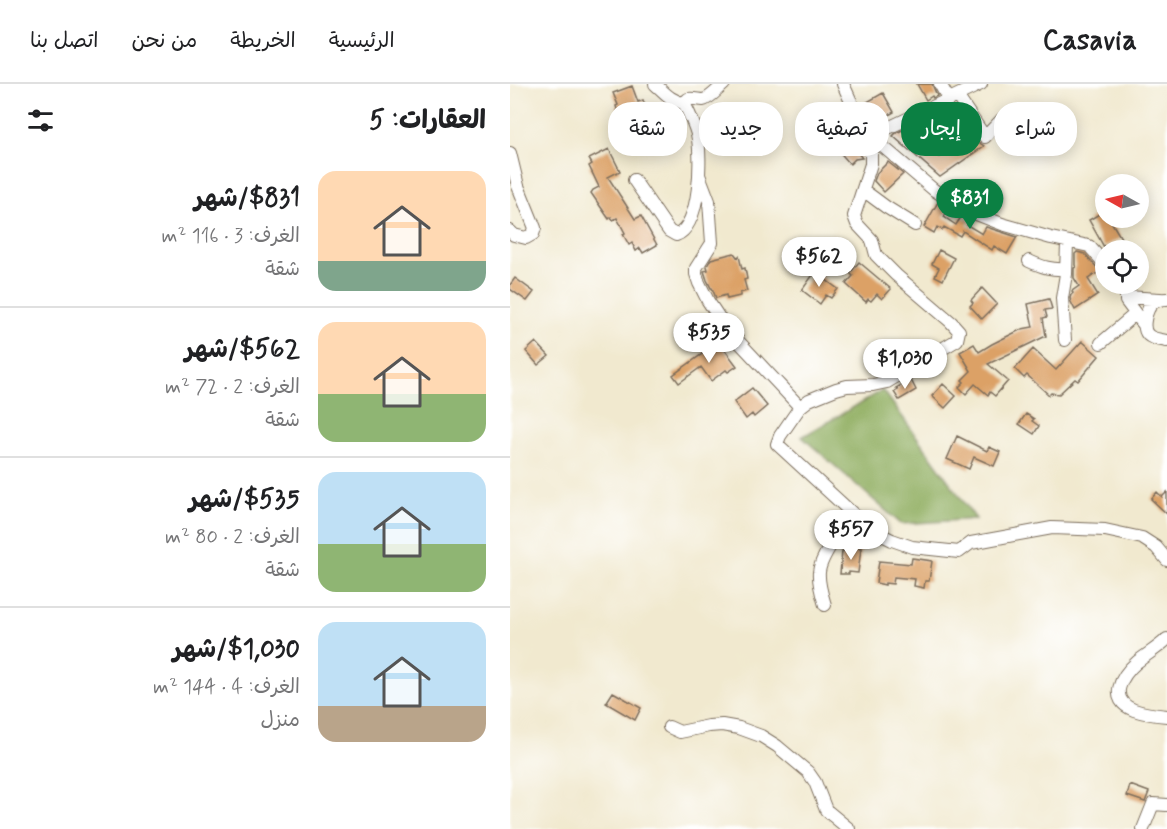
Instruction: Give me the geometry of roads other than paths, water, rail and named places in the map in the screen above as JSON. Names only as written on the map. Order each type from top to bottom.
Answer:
[{"type":"street","points":[[655,84],[669,98],[680,102]]},
{"type":"street","points":[[685,102],[688,99],[706,99],[724,84]]},
{"type":"street","points":[[843,84],[851,102]]},
{"type":"street","points":[[940,84],[985,137],[994,127]]},
{"type":"street","points":[[889,132],[981,84]]},
{"type":"street","points":[[693,123],[701,110],[702,100]]},
{"type":"street","points":[[634,180],[669,231],[676,235],[680,233],[689,222],[694,210],[699,175],[698,136],[687,110]]},
{"type":"street","points":[[889,152],[934,190],[966,210],[1002,224],[1067,243],[1089,246],[1095,253]]},
{"type":"street","points":[[510,153],[518,186],[536,228],[533,234],[526,238],[514,235],[510,231]]},
{"type":"street","points":[[871,156],[864,190],[854,216],[857,225],[872,240],[876,255],[959,331],[957,340],[887,382],[847,386],[809,400],[800,406],[777,444],[876,532],[912,547],[959,552],[971,543],[1052,528],[1105,530],[1142,538],[1156,547],[1167,560]]},
{"type":"street","points":[[699,175],[709,201],[712,243],[696,268],[699,282],[708,301],[726,328],[800,406]]},
{"type":"street","points":[[864,190],[915,225]]},
{"type":"street","points":[[1065,340],[1062,298],[1067,243]]},
{"type":"street","points":[[1029,261],[1045,268],[1066,269]]},
{"type":"street","points":[[1164,299],[1126,297],[1126,301],[1149,337],[1167,341]]},
{"type":"street","points":[[1144,326],[1152,304],[1164,299]]},
{"type":"street","points":[[1101,343],[1135,314]]},
{"type":"street","points":[[825,605],[819,569],[852,513]]},
{"type":"street","points":[[1167,639],[1129,670],[1118,686],[1118,693],[1120,700],[1133,710],[1167,716]]},
{"type":"street","points":[[669,727],[680,732],[722,725],[761,736],[808,772],[815,782],[826,810],[849,829]]},
{"type":"street","points":[[1143,829],[1153,804],[1167,805]]}]
